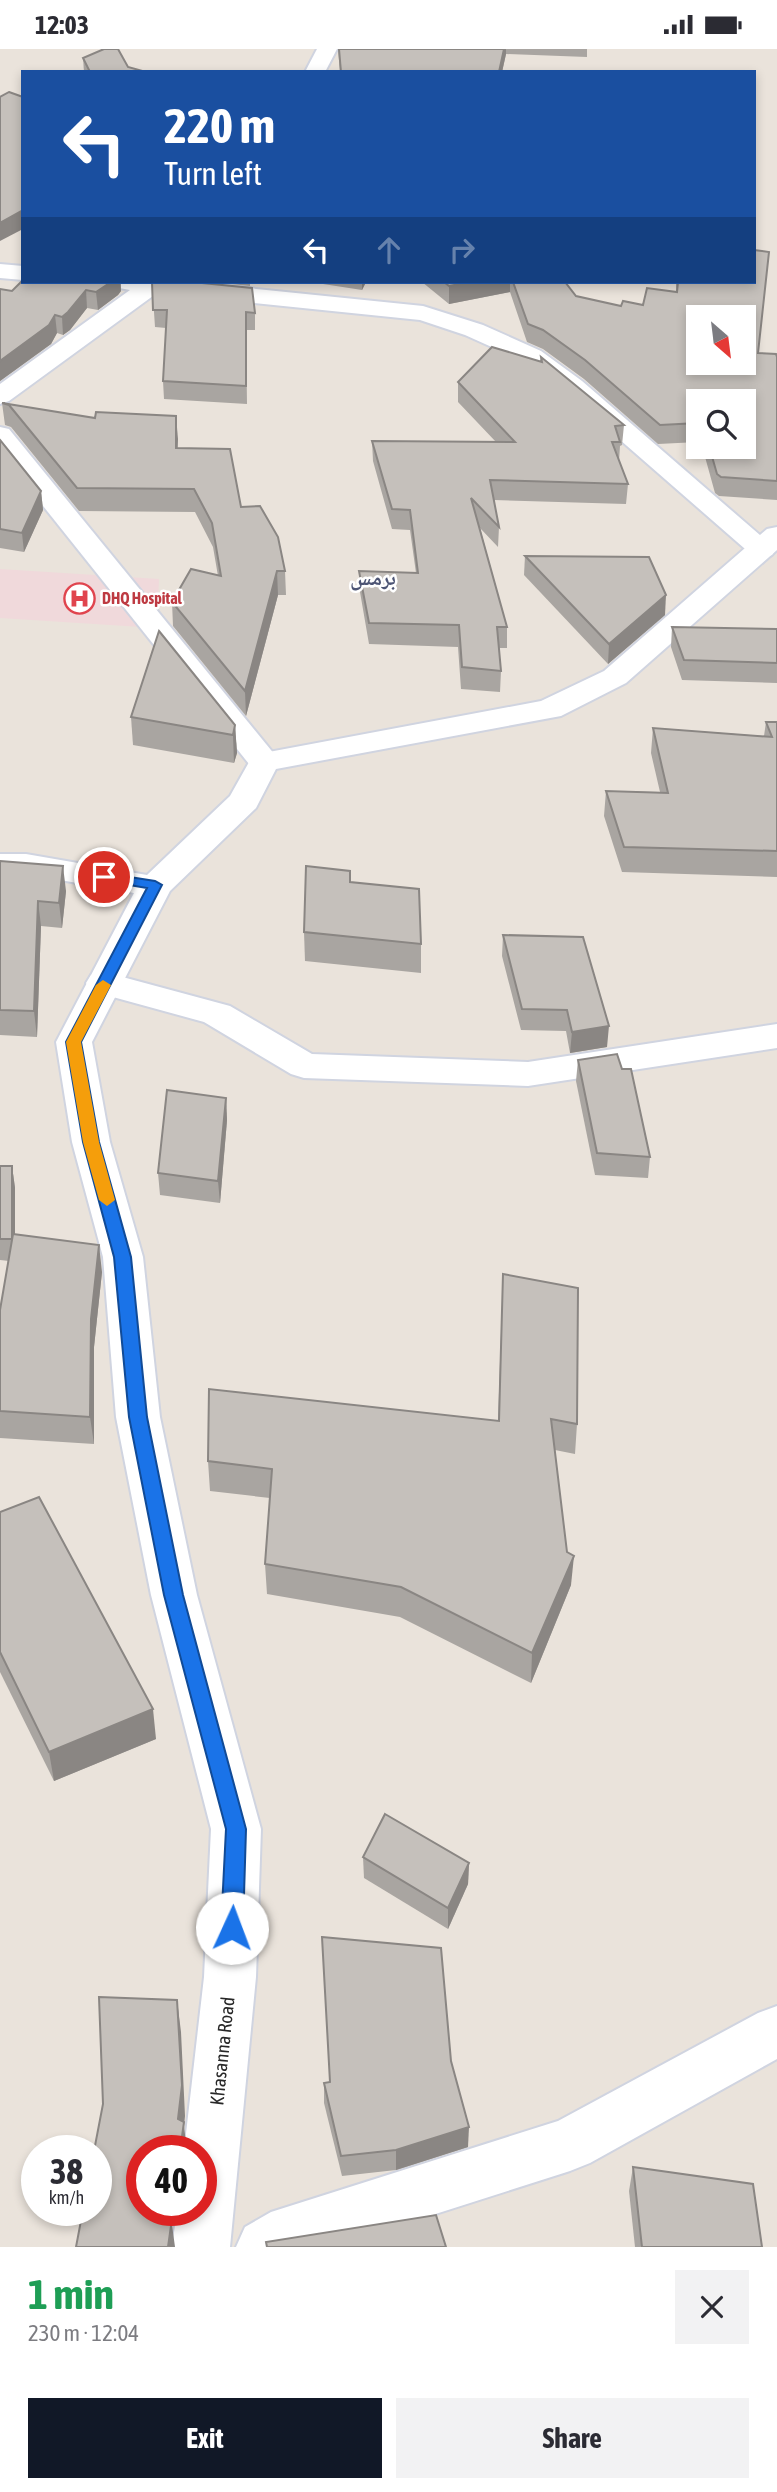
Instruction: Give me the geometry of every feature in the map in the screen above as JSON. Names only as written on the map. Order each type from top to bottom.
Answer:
[{"type":"street","points":[[316,70],[327,49]]},
{"type":"street","points":[[0,271],[21,273]]},
{"type":"street","points":[[0,396],[153,284]]},
{"type":"street","points":[[0,435],[264,762],[550,709],[615,677],[770,542],[532,356],[425,304],[337,302],[164,284]]},
{"type":"street","points":[[0,374],[30,374]]},
{"type":"street","name":"Khasanna Road","points":[[201,2247],[230,1977],[236,1829],[174,1595],[138,1417],[123,1257],[91,1142],[74,1042],[155,885],[244,801],[264,762]]},
{"type":"street","points":[[0,864],[26,864],[155,885]]},
{"type":"street","points":[[104,983],[217,1014],[304,1066],[528,1074],[777,1036]]},
{"type":"street","points":[[265,2247],[291,2232],[570,2144],[777,2031]]},
{"type":"shaded area","name":"DHQ Hospital","points":[[0,569],[159,579],[157,628],[0,618]]},
{"type":"building","points":[[104,49],[118,49],[128,67],[139,70],[89,70],[83,58]]},
{"type":"building","points":[[339,49],[504,49],[499,70],[341,70]]},
{"type":"building","points":[[9,92],[21,96],[21,211],[0,223],[0,97]]},
{"type":"building","points":[[756,250],[769,252],[758,353],[776,354],[777,357],[777,481],[721,477],[717,474],[713,459],[756,459],[756,389],[686,389],[686,424],[660,425],[585,360],[543,330],[528,324],[514,284],[567,284],[576,296],[621,306],[623,301],[643,305],[647,288],[677,292],[678,284],[756,284]]},
{"type":"building","points":[[21,282],[108,284],[96,292],[86,290],[62,317],[55,315],[49,325],[0,361],[0,289],[12,291]]},
{"type":"building","points":[[152,284],[212,284],[252,288],[255,313],[246,312],[246,386],[163,381],[167,310],[153,310]]},
{"type":"building","points":[[492,347],[542,362],[541,357],[624,425],[615,426],[620,442],[612,442],[628,484],[490,480],[499,527],[471,498],[507,627],[497,627],[501,671],[462,667],[459,625],[369,623],[359,571],[418,573],[410,510],[392,509],[372,441],[515,442],[458,382]]},
{"type":"building","points":[[2,403],[95,418],[96,412],[176,416],[176,448],[230,449],[241,507],[260,506],[278,537],[285,571],[277,571],[245,691],[172,602],[191,569],[221,576],[212,523],[194,489],[77,488],[9,405]]},
{"type":"building","points":[[0,440],[41,491],[22,533],[0,529]]},
{"type":"building","points":[[525,556],[649,557],[666,595],[609,644]]},
{"type":"building","points":[[672,627],[777,629],[777,663],[684,660]]},
{"type":"building","points":[[159,631],[235,725],[233,735],[131,717]]},
{"type":"building","points":[[766,722],[777,722],[777,851],[624,847],[606,791],[668,793],[653,728],[772,737]]},
{"type":"building","points":[[0,861],[63,866],[59,903],[38,901],[34,1011],[0,1010]]},
{"type":"building","points":[[306,866],[350,871],[350,882],[419,889],[421,944],[304,932]]},
{"type":"building","points":[[503,935],[583,937],[609,1026],[572,1032],[567,1010],[522,1009]]},
{"type":"building","points":[[617,1054],[622,1069],[631,1069],[650,1157],[597,1153],[578,1060]]},
{"type":"building","points":[[167,1090],[226,1098],[218,1181],[158,1173]]},
{"type":"building","points":[[0,1166],[12,1166],[12,1239],[0,1239]]},
{"type":"building","points":[[13,1234],[99,1245],[91,1319],[90,1417],[0,1411],[0,1310]]},
{"type":"building","points":[[503,1274],[578,1288],[577,1424],[551,1419],[567,1552],[574,1556],[532,1653],[401,1587],[265,1564],[272,1469],[208,1461],[209,1389],[499,1421]]},
{"type":"building","points":[[39,1497],[153,1709],[49,1752],[0,1652],[0,1512]]},
{"type":"building","points":[[385,1814],[469,1863],[448,1908],[363,1857]]},
{"type":"building","points":[[322,1937],[441,1948],[451,2061],[469,2127],[396,2150],[341,2156],[324,2083],[330,2082]]},
{"type":"building","points":[[99,1997],[177,2000],[182,2085],[178,2119],[184,2122],[182,2135],[126,2135],[126,2226],[171,2226],[168,2247],[76,2247],[80,2226],[112,2226],[112,2135],[97,2135],[103,2104]]},
{"type":"building","points":[[633,2167],[753,2184],[762,2247],[642,2247]]},
{"type":"building","points":[[436,2215],[446,2247],[267,2247],[266,2242]]},
{"type":"slow traffic","points":[[103,985],[74,1042],[91,1142],[107,1200]]},
{"type":"place","name":"DHQ Hospital","points":[[79,598]]},
{"type":"district","name":"برمس","points":[[373,578]]},
{"type":"route","points":[[104,877],[155,885],[74,1042],[91,1142],[123,1257],[138,1417],[174,1595],[236,1829],[232,1928]]}]
